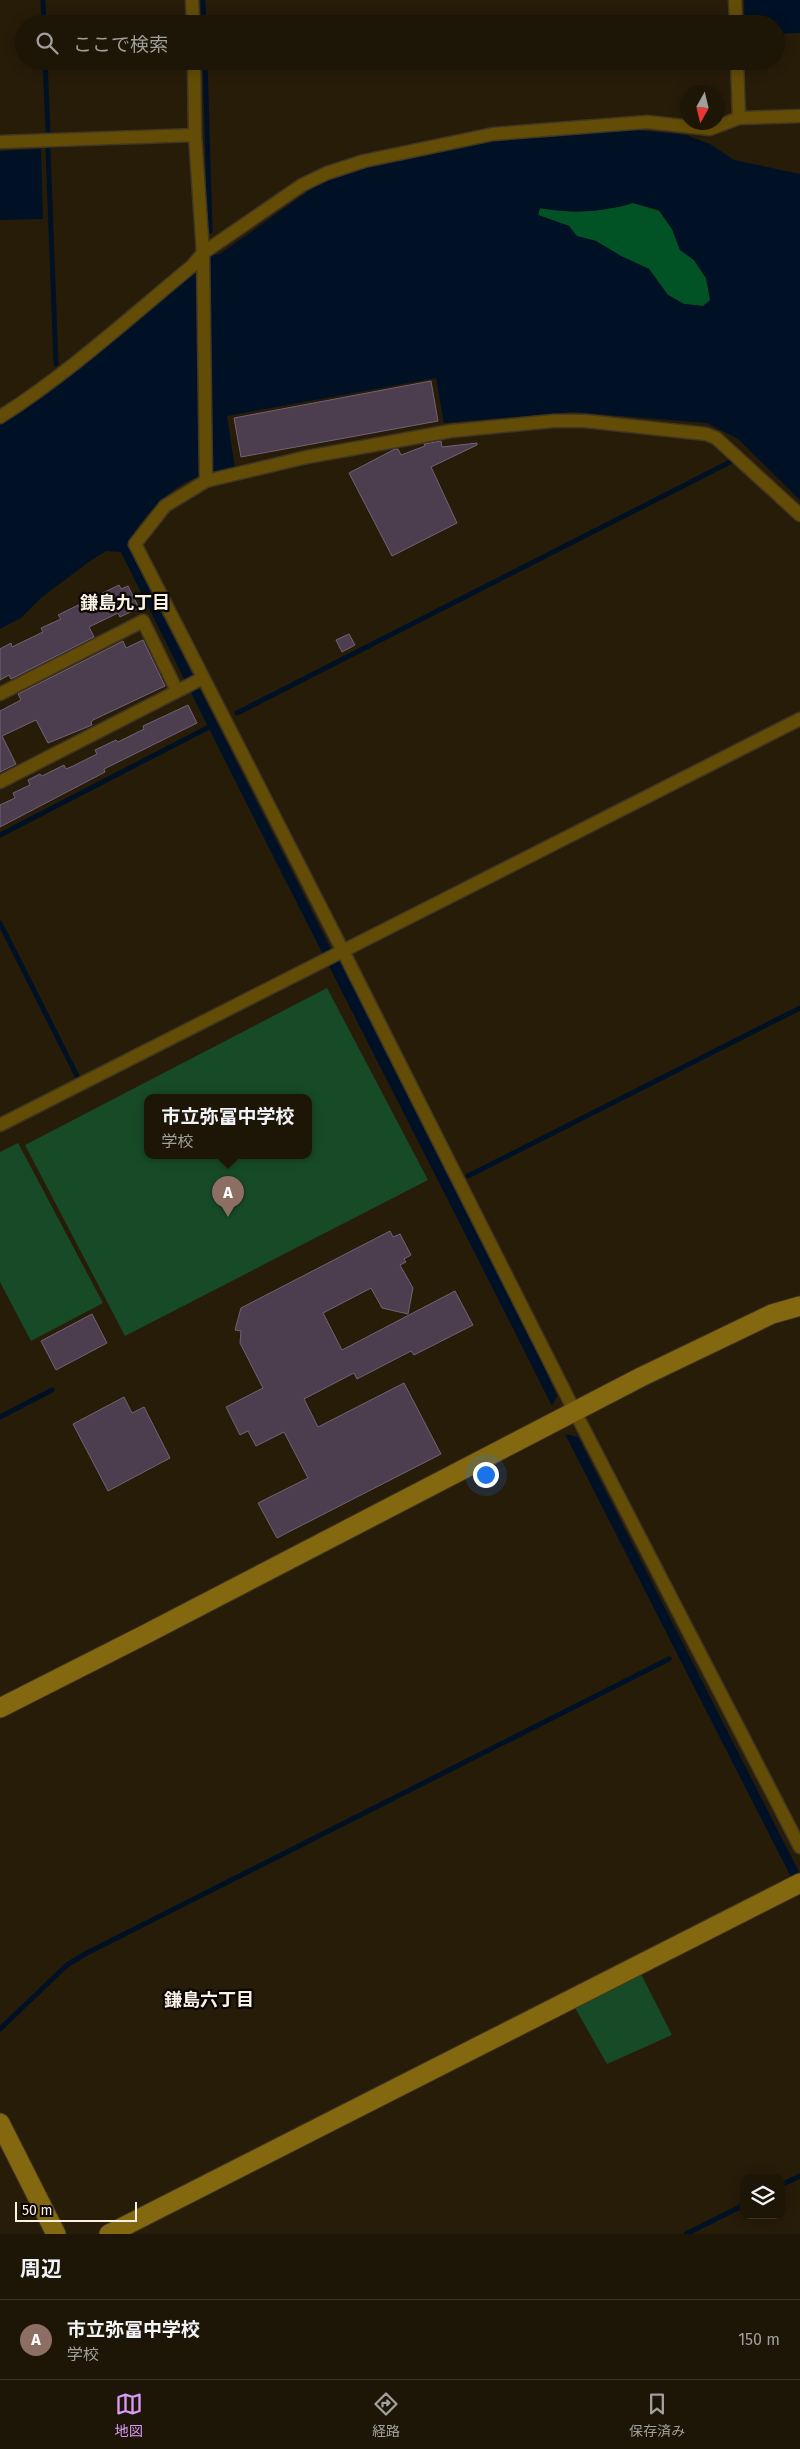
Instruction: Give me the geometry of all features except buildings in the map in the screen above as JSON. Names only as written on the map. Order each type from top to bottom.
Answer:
[{"type":"street","points":[[192,0],[193,15]]},
{"type":"street","points":[[735,0],[736,15]]},
{"type":"street","points":[[194,70],[195,135],[202,256],[206,479]]},
{"type":"street","points":[[737,70],[738,118]]},
{"type":"street","points":[[0,417],[34,395],[73,365],[202,256],[302,185],[327,173],[364,161],[493,134],[647,122],[710,129],[738,118],[800,116]]},
{"type":"street","points":[[0,142],[195,135]]},
{"type":"street","points":[[800,515],[716,438],[706,434],[585,421],[553,421],[451,431],[307,456],[206,479],[165,506],[135,544],[344,951],[575,1412],[800,1846]]},
{"type":"street","points":[[0,694],[143,621],[180,690]]},
{"type":"street","points":[[0,782],[203,678]]},
{"type":"street","points":[[0,1125],[800,719]]},
{"type":"street","points":[[0,1708],[641,1377],[772,1314],[800,1306]]},
{"type":"street","points":[[109,2234],[797,1884]]},
{"type":"street","points":[[0,2123],[56,2234]]},
{"type":"green space","points":[[633,203],[659,211],[672,229],[680,250],[694,260],[706,278],[711,300],[703,306],[684,304],[668,295],[649,269],[621,256],[596,241],[576,236],[569,226],[538,215],[540,208],[587,211]]},
{"type":"green space","points":[[327,988],[428,1180],[125,1336],[25,1145]]},
{"type":"green space","points":[[18,1143],[103,1303],[31,1341],[0,1282],[0,1152]]},
{"type":"green space","points":[[641,1974],[672,2035],[607,2064],[574,2006]]},
{"type":"water","points":[[744,0],[800,0],[800,33],[785,34],[785,15],[745,15]]},
{"type":"water","points":[[635,130],[686,135],[710,144],[734,160],[800,174],[800,500],[738,439],[707,423],[573,412],[444,423],[436,378],[227,416],[235,468],[195,478],[171,492],[146,517],[127,545],[332,951],[343,964],[530,1335],[557,1396],[552,1406],[121,552],[106,551],[90,561],[41,598],[21,618],[0,629],[0,421],[210,255],[220,254],[317,185],[376,164],[496,140]],"holes":[[[633,203],[659,210],[672,229],[680,250],[694,260],[706,278],[710,300],[703,306],[684,304],[668,295],[649,269],[621,256],[596,241],[577,236],[569,226],[538,215],[540,208],[587,211]]]},
{"type":"water","points":[[41,149],[43,219],[0,220],[0,151]]},
{"type":"water","points":[[565,1434],[578,1437],[800,1874],[800,1892],[791,1877]]},
{"type":"waterway","points":[[43,0],[44,15]]},
{"type":"waterway","points":[[203,0],[204,15]]},
{"type":"waterway","points":[[45,70],[48,130]]},
{"type":"waterway","points":[[205,70],[210,231]]},
{"type":"waterway","points":[[48,150],[56,364]]},
{"type":"waterway","points":[[237,713],[730,462]]},
{"type":"waterway","points":[[0,835],[213,725]]},
{"type":"waterway","points":[[0,923],[77,1076]]},
{"type":"waterway","points":[[468,1176],[800,1008]]},
{"type":"waterway","points":[[0,1417],[52,1390]]},
{"type":"waterway","points":[[0,2029],[67,1965],[85,1954],[669,1659]]},
{"type":"waterway","points":[[785,2183],[800,2176]]},
{"type":"waterway","points":[[686,2234],[740,2207]]},
{"type":"place","name":"市立弥冨中学校","points":[[228,1217]]},
{"type":"district","name":"鎌島九丁目","points":[[125,603]]},
{"type":"district","name":"鎌島六丁目","points":[[209,2000]]}]
